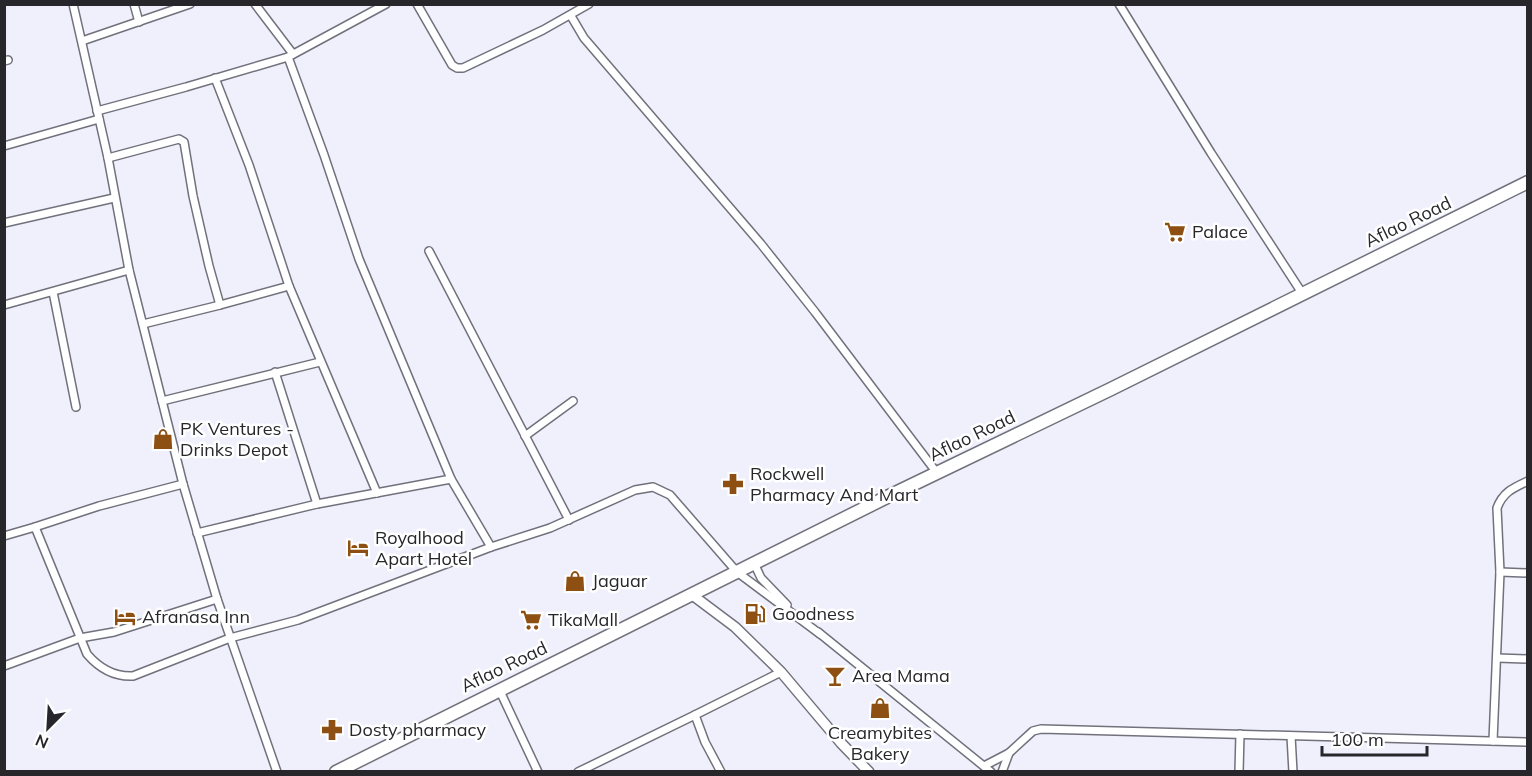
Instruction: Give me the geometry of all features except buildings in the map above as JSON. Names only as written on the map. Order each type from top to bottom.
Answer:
[{"type":"highway","name":"Aflao Road","points":[[336,771],[1527,182]]},
{"type":"street","points":[[73,4],[108,158],[129,270],[183,484],[217,599],[277,771]]},
{"type":"street","points":[[134,4],[139,22]]},
{"type":"street","points":[[82,41],[190,4]]},
{"type":"street","points":[[255,4],[290,55],[359,259],[451,479],[491,547]]},
{"type":"street","points":[[97,111],[290,55],[386,4]]},
{"type":"street","points":[[417,4],[443,53],[457,68],[463,68],[500,51],[571,16],[589,4]]},
{"type":"street","points":[[1119,4],[1302,293]]},
{"type":"street","points":[[571,16],[584,38],[761,244],[936,473]]},
{"type":"street","points":[[215,78],[249,165],[289,286],[377,493]]},
{"type":"street","points":[[4,146],[99,119]]},
{"type":"street","points":[[108,158],[178,139],[184,142],[193,196],[220,305]]},
{"type":"street","points":[[4,223],[114,198]]},
{"type":"street","points":[[429,251],[569,520]]},
{"type":"street","points":[[4,305],[129,270]]},
{"type":"street","points":[[143,324],[289,286]]},
{"type":"street","points":[[53,292],[76,407]]},
{"type":"street","points":[[162,401],[320,362]]},
{"type":"street","points":[[275,372],[316,504]]},
{"type":"street","points":[[525,436],[573,401]]},
{"type":"street","points":[[198,533],[316,504],[451,479]]},
{"type":"street","points":[[1494,741],[1500,572],[1497,508],[1500,500],[1509,490],[1527,481]]},
{"type":"street","points":[[4,536],[99,506],[183,484]]},
{"type":"street","points":[[34,527],[87,654],[95,664],[122,677],[133,676],[230,638],[298,620],[569,520],[635,490],[652,487],[669,495],[820,633]]},
{"type":"street","points":[[746,567],[752,583],[820,633],[991,771]]},
{"type":"street","points":[[1500,572],[1527,573]]},
{"type":"street","points":[[691,594],[735,627],[781,672],[841,743],[869,771]]},
{"type":"street","points":[[4,666],[80,638],[114,632],[217,599]]},
{"type":"street","points":[[1497,658],[1527,659]]},
{"type":"street","points":[[578,771],[781,672]]},
{"type":"street","points":[[499,689],[538,771]]},
{"type":"street","points":[[695,715],[705,742],[721,771]]},
{"type":"street","points":[[984,766],[1009,753],[1033,731],[1041,729],[1527,742]]},
{"type":"street","points":[[1239,771],[1240,734]]},
{"type":"street","points":[[1291,736],[1293,771]]},
{"type":"street","points":[[1002,771],[1009,753]]},
{"type":"place","name":"Palace","points":[[1175,232]]},
{"type":"place","name":"PK Ventures - Drinks Depot","points":[[163,439]]},
{"type":"place","name":"Rockwell Pharmacy And Mart","points":[[733,484]]},
{"type":"place","name":"Royalhood Apart Hotel","points":[[358,548]]},
{"type":"place","name":"Jaguar","points":[[575,581]]},
{"type":"place","name":"Goodness","points":[[755,614]]},
{"type":"place","name":"Afranasa Inn","points":[[125,617]]},
{"type":"place","name":"TikaMall","points":[[531,620]]},
{"type":"place","name":"Area Mama","points":[[835,676]]},
{"type":"place","name":"Creamybites Bakery","points":[[880,708]]},
{"type":"place","name":"Dosty pharmacy","points":[[332,730]]}]
